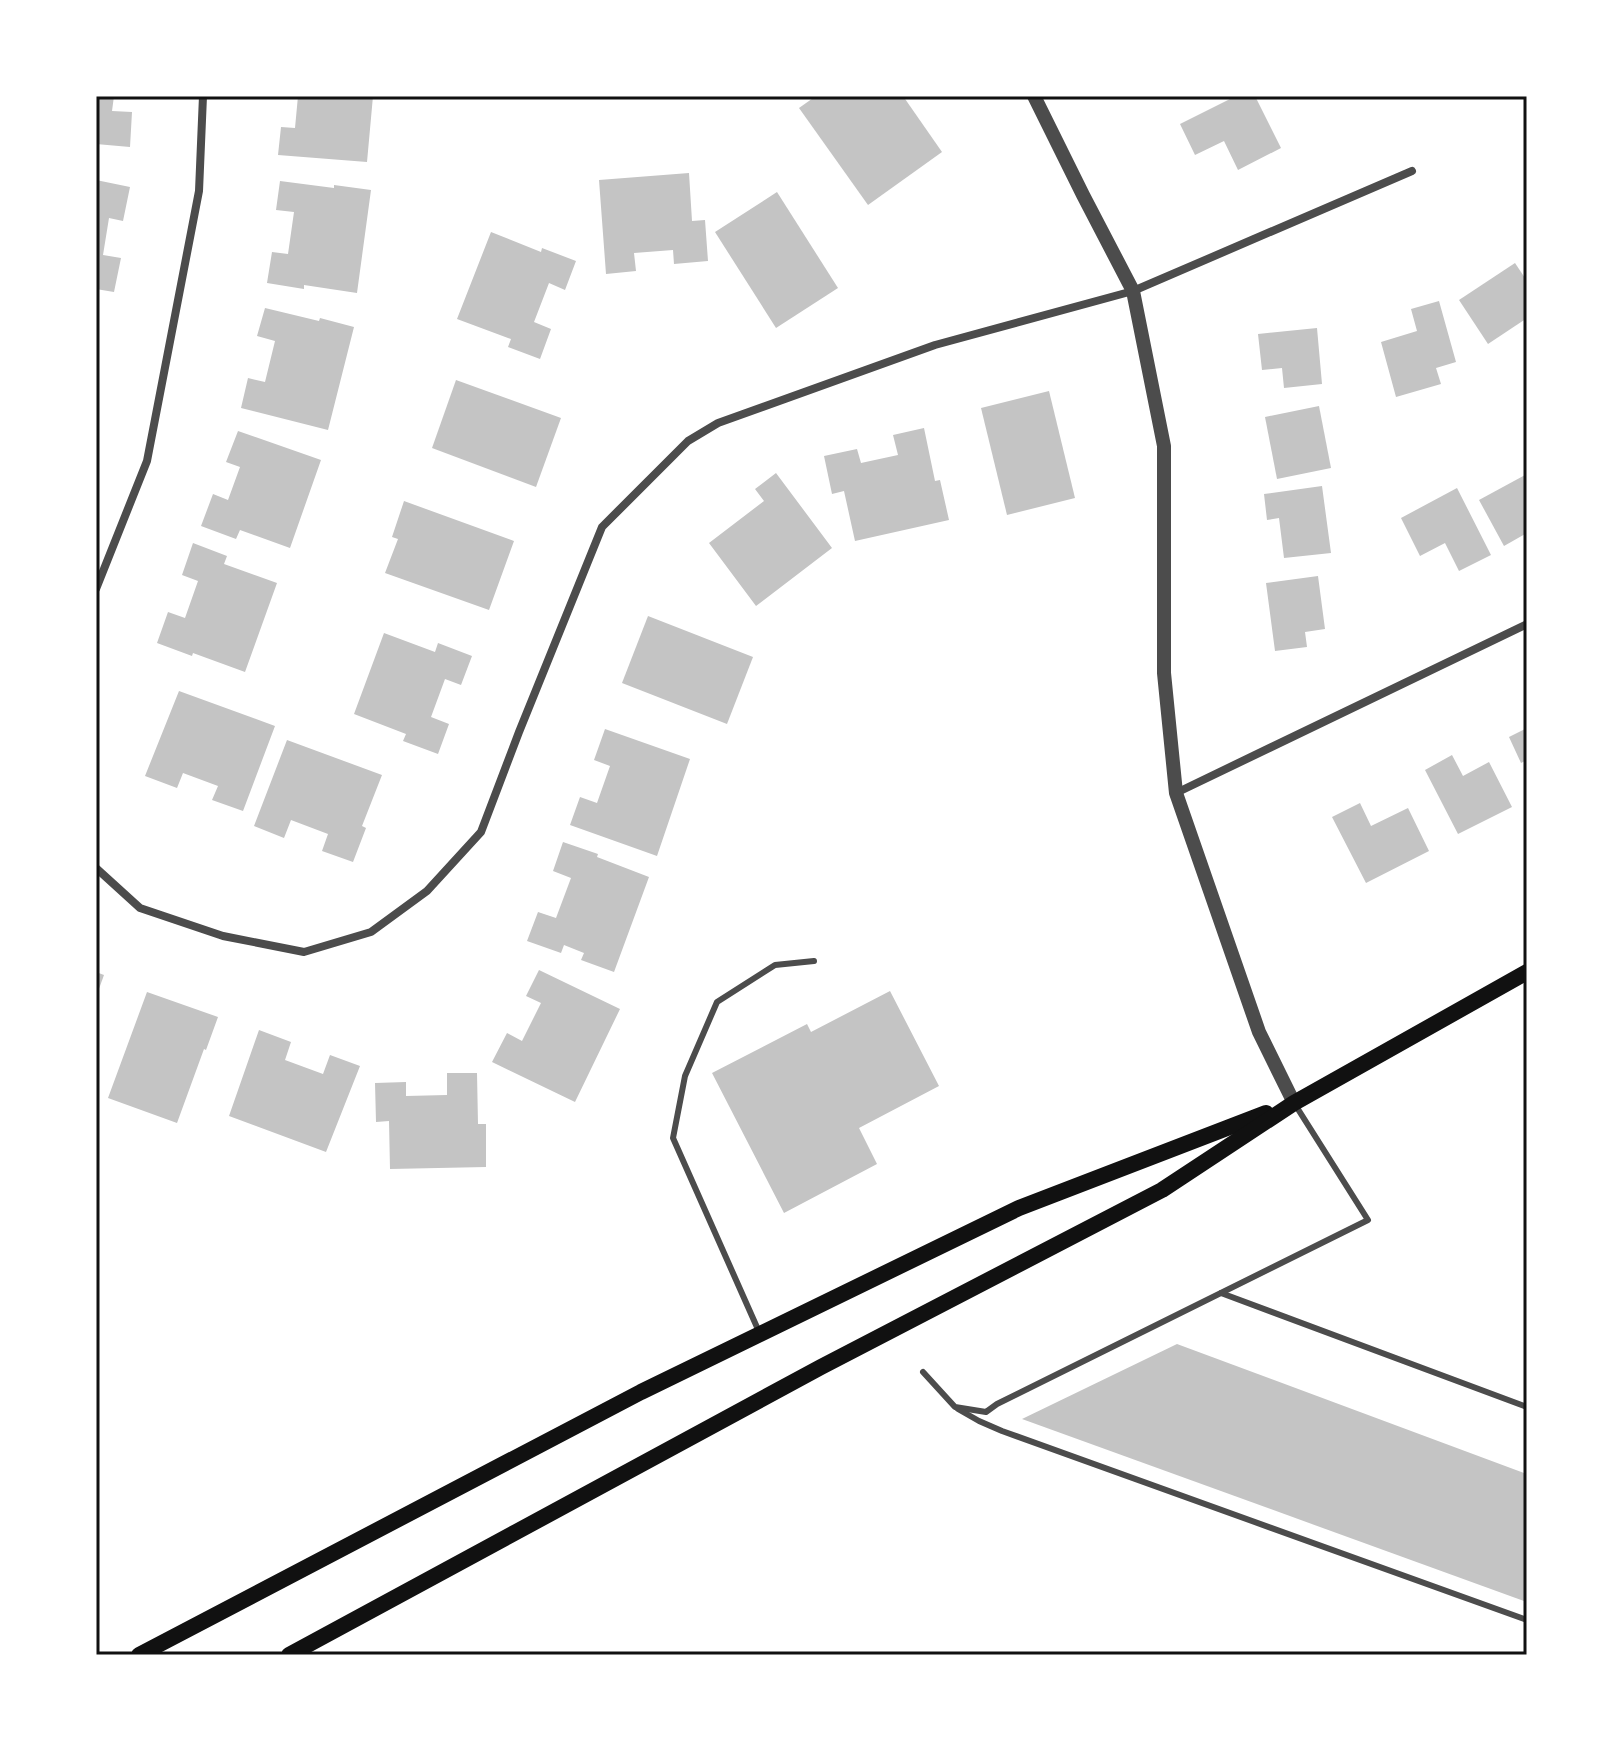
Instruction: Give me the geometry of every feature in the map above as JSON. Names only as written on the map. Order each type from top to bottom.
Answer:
[{"type":"main road","points":[[289,1655],[821,1367],[1162,1190],[1294,1103],[1527,972]]},
{"type":"main road","points":[[139,1655],[627,1399],[1019,1208],[1294,1103]]},
{"type":"street","points":[[96,589],[147,461],[199,191],[203,96]]},
{"type":"street","points":[[1034,96],[1133,291],[1164,446],[1164,673],[1176,793],[1259,1032],[1294,1103]]},
{"type":"street","points":[[96,868],[140,908],[223,936],[304,952],[371,932],[427,891],[481,832],[602,527],[688,441],[718,423],[935,345],[1133,291],[1412,171]]},
{"type":"street","points":[[1176,793],[1527,624]]},
{"type":"lane","points":[[760,1334],[673,1138],[685,1076],[717,1002],[775,965],[814,961]]},
{"type":"lane","points":[[955,1407],[986,1412],[1368,1220],[1294,1103]]},
{"type":"lane","points":[[1221,1293],[1527,1407]]},
{"type":"lane","points":[[923,1372],[955,1407],[1002,1431],[1527,1620]]},
{"type":"building","points":[[96,96],[114,96],[112,111],[132,112],[130,147],[96,144]]},
{"type":"building","points":[[298,96],[373,96],[367,162],[278,155],[281,127],[295,128]]},
{"type":"building","points":[[816,96],[903,96],[942,152],[868,205],[799,108]]},
{"type":"building","points":[[1236,96],[1255,96],[1281,148],[1238,170],[1224,141],[1195,155],[1180,124]]},
{"type":"building","points":[[689,173],[692,221],[705,220],[708,261],[674,264],[673,250],[634,253],[636,271],[606,274],[599,180]]},
{"type":"building","points":[[96,180],[130,187],[123,221],[109,218],[103,255],[121,258],[114,292],[96,289]]},
{"type":"building","points":[[280,181],[371,190],[357,293],[267,283],[272,252],[288,254],[294,212],[276,210]]},
{"type":"building","points":[[777,192],[838,288],[776,328],[715,232]]},
{"type":"building","points":[[491,232],[541,252],[542,248],[576,261],[565,290],[549,283],[534,322],[551,329],[540,359],[508,347],[511,339],[457,319]]},
{"type":"building","points":[[1515,263],[1527,281],[1527,318],[1488,344],[1459,300]]},
{"type":"building","points":[[1439,301],[1456,362],[1436,368],[1441,384],[1396,397],[1381,342],[1417,331],[1411,309]]},
{"type":"building","points":[[265,308],[354,327],[328,430],[241,408],[248,378],[265,382],[275,341],[257,336]]},
{"type":"building","points":[[1317,328],[1322,384],[1284,388],[1282,368],[1262,370],[1258,334]]},
{"type":"building","points":[[456,380],[561,418],[536,487],[432,448]]},
{"type":"building","points":[[1049,391],[1075,498],[1007,515],[981,408]]},
{"type":"building","points":[[1319,406],[1331,468],[1277,479],[1265,417]]},
{"type":"building","points":[[924,428],[935,481],[940,480],[949,520],[855,541],[844,491],[832,494],[824,456],[857,449],[861,463],[898,455],[893,435]]},
{"type":"building","points":[[238,431],[321,460],[290,548],[240,530],[236,539],[201,526],[213,494],[228,500],[240,467],[226,462]]},
{"type":"building","points":[[776,473],[832,548],[756,606],[709,543],[764,501],[755,489]]},
{"type":"building","points":[[1527,474],[1527,533],[1504,546],[1479,500]]},
{"type":"building","points":[[1322,486],[1331,553],[1284,558],[1279,518],[1267,520],[1264,494]]},
{"type":"building","points":[[1457,488],[1491,555],[1459,571],[1445,543],[1420,556],[1401,518]]},
{"type":"building","points":[[404,501],[514,541],[489,610],[385,573],[398,539],[392,537]]},
{"type":"building","points":[[193,543],[227,556],[224,564],[277,583],[245,672],[157,643],[168,612],[185,618],[198,581],[182,575]]},
{"type":"building","points":[[1318,576],[1325,629],[1305,632],[1307,647],[1275,651],[1266,583]]},
{"type":"building","points":[[648,616],[753,657],[727,724],[622,683]]},
{"type":"building","points":[[384,633],[435,652],[438,643],[472,656],[461,685],[445,679],[431,717],[449,724],[438,754],[403,741],[406,734],[354,714]]},
{"type":"building","points":[[179,691],[275,726],[243,811],[212,800],[218,786],[183,773],[177,788],[145,776]]},
{"type":"building","points":[[1527,728],[1527,760],[1521,763],[1509,737]]},
{"type":"building","points":[[605,729],[690,759],[657,856],[570,825],[580,797],[597,803],[610,766],[594,760]]},
{"type":"building","points":[[287,740],[382,775],[362,826],[366,828],[353,862],[322,851],[328,834],[291,820],[284,838],[254,826]]},
{"type":"building","points":[[1452,755],[1463,776],[1489,762],[1512,807],[1458,834],[1425,770]]},
{"type":"building","points":[[1360,803],[1371,826],[1408,808],[1429,851],[1366,883],[1332,817]]},
{"type":"building","points":[[563,842],[649,877],[614,972],[581,960],[584,953],[564,945],[561,953],[527,941],[538,912],[556,918],[571,878],[553,871]]},
{"type":"building","points":[[539,970],[620,1009],[575,1102],[492,1062],[507,1033],[522,1041],[541,1003],[526,996]]},
{"type":"building","points":[[96,972],[104,975],[96,997]]},
{"type":"building","points":[[890,991],[939,1086],[859,1128],[877,1164],[784,1213],[712,1073],[807,1024],[811,1032]]},
{"type":"building","points":[[147,992],[218,1017],[177,1123],[108,1098]]},
{"type":"building","points":[[259,1030],[291,1042],[285,1060],[323,1074],[330,1055],[360,1066],[326,1152],[229,1116]]},
{"type":"building","points":[[447,1073],[477,1073],[478,1124],[486,1124],[486,1167],[390,1169],[389,1121],[376,1122],[375,1083],[406,1082],[406,1096],[447,1095]]},
{"type":"building","points":[[1177,1344],[1527,1474],[1527,1602],[1022,1419]]}]
